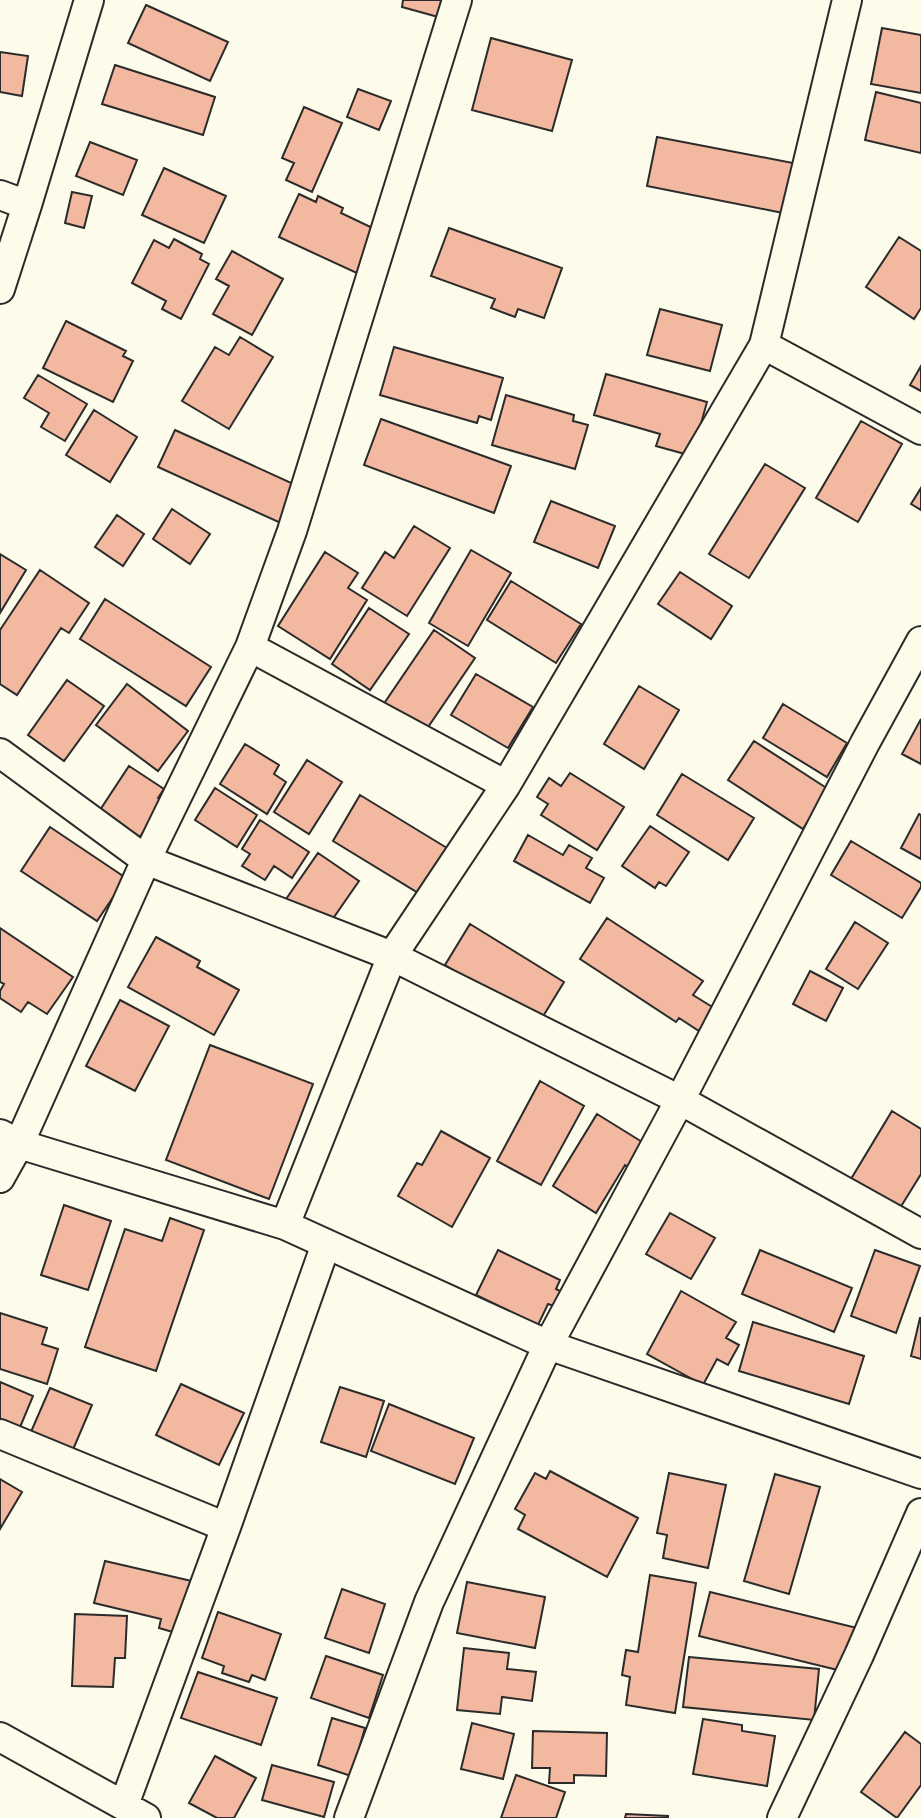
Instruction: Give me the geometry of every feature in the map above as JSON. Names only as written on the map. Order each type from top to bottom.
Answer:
[{"type":"street","points":[[0,289],[89,0]]},
{"type":"street","points":[[0,1178],[9,1139],[250,647],[292,531],[457,0]]},
{"type":"street","points":[[285,1225],[392,956],[506,785],[764,345],[847,0]]},
{"type":"street","points":[[0,195],[27,205]]},
{"type":"street","points":[[764,345],[921,430]]},
{"type":"street","points":[[349,1818],[429,1602],[548,1345],[921,641]]},
{"type":"street","points":[[250,647],[506,785]]},
{"type":"street","points":[[0,753],[146,860],[392,956],[680,1100],[921,1234]]},
{"type":"street","points":[[9,1139],[285,1225],[548,1345],[921,1474]]},
{"type":"street","points":[[0,1737],[135,1811],[226,1527],[326,1244]]},
{"type":"street","points":[[0,1434],[226,1527]]},
{"type":"street","points":[[782,1818],[859,1655],[921,1513]]},
{"type":"building","points":[[403,0],[455,0],[449,20],[402,7]]},
{"type":"building","points":[[146,5],[228,42],[210,81],[128,43]]},
{"type":"building","points":[[882,28],[921,35],[921,93],[871,84]]},
{"type":"building","points":[[491,38],[572,60],[552,131],[472,110]]},
{"type":"building","points":[[0,52],[28,56],[22,96],[0,92]]},
{"type":"building","points":[[115,65],[215,97],[203,135],[102,104]]},
{"type":"building","points":[[358,89],[391,101],[379,130],[347,117]]},
{"type":"building","points":[[876,92],[921,103],[921,153],[865,140]]},
{"type":"building","points":[[304,107],[342,123],[312,192],[286,180],[294,163],[282,158]]},
{"type":"building","points":[[657,137],[798,164],[788,214],[647,186]]},
{"type":"building","points":[[90,142],[137,160],[123,195],[76,176]]},
{"type":"building","points":[[164,168],[226,196],[204,243],[142,215]]},
{"type":"building","points":[[72,192],[92,196],[84,228],[65,223]]},
{"type":"building","points":[[299,194],[316,202],[318,196],[343,208],[341,213],[381,232],[361,275],[279,237]]},
{"type":"building","points":[[449,228],[562,268],[544,318],[518,309],[515,317],[491,308],[495,299],[431,276]]},
{"type":"building","points":[[899,237],[921,251],[921,308],[914,319],[866,287]]},
{"type":"building","points":[[174,239],[202,254],[200,259],[209,264],[181,319],[162,309],[166,301],[132,283],[154,240],[169,248]]},
{"type":"building","points":[[232,251],[283,279],[252,335],[213,314],[229,286],[216,279]]},
{"type":"building","points":[[660,309],[722,325],[710,371],[647,355]]},
{"type":"building","points":[[66,321],[126,351],[123,356],[133,361],[113,402],[43,368]]},
{"type":"building","points":[[240,337],[273,357],[229,429],[182,401],[215,347],[229,355]]},
{"type":"building","points":[[394,347],[503,378],[491,420],[479,416],[477,423],[380,395]]},
{"type":"building","points":[[921,366],[921,391],[910,385]]},
{"type":"building","points":[[606,374],[707,402],[692,456],[656,446],[660,434],[594,415]]},
{"type":"building","points":[[38,375],[87,404],[65,441],[41,427],[49,413],[24,398]]},
{"type":"building","points":[[506,395],[574,415],[573,421],[588,425],[575,469],[492,445]]},
{"type":"building","points":[[94,410],[137,437],[110,482],[66,455]]},
{"type":"building","points":[[381,419],[511,466],[494,513],[364,465]]},
{"type":"building","points":[[861,421],[902,444],[858,522],[816,498]]},
{"type":"building","points":[[175,430],[300,487],[283,524],[158,467]]},
{"type":"building","points":[[765,464],[805,488],[749,578],[709,554]]},
{"type":"building","points":[[921,488],[921,510],[911,504]]},
{"type":"building","points":[[551,501],[615,526],[598,568],[534,542]]},
{"type":"building","points":[[172,509],[210,534],[190,564],[153,539]]},
{"type":"building","points":[[117,515],[144,534],[123,566],[95,547]]},
{"type":"building","points":[[414,526],[450,548],[407,616],[362,588],[385,552],[394,558]]},
{"type":"building","points":[[471,550],[511,573],[468,646],[429,623]]},
{"type":"building","points":[[325,552],[358,573],[348,588],[367,600],[330,659],[278,626]]},
{"type":"building","points":[[0,554],[26,570],[0,613]]},
{"type":"building","points":[[40,570],[89,603],[69,633],[61,628],[17,695],[0,684],[0,630]]},
{"type":"building","points":[[680,572],[732,606],[711,639],[658,604]]},
{"type":"building","points":[[511,581],[581,624],[556,663],[487,620]]},
{"type":"building","points":[[105,599],[211,667],[186,706],[80,639]]},
{"type":"building","points":[[369,608],[409,634],[370,690],[332,664]]},
{"type":"building","points":[[434,630],[475,658],[424,733],[383,705]]},
{"type":"building","points":[[476,674],[533,707],[508,748],[451,715]]},
{"type":"building","points":[[67,680],[104,706],[64,761],[28,735]]},
{"type":"building","points":[[127,684],[188,731],[158,771],[96,725]]},
{"type":"building","points":[[639,686],[679,710],[644,769],[604,744]]},
{"type":"building","points":[[783,704],[847,743],[827,777],[763,738]]},
{"type":"building","points":[[921,719],[921,764],[902,754]]},
{"type":"building","points":[[754,741],[828,789],[803,829],[728,780]]},
{"type":"building","points":[[245,744],[279,765],[274,774],[286,782],[267,814],[220,784]]},
{"type":"building","points":[[307,760],[342,782],[309,834],[274,812]]},
{"type":"building","points":[[129,766],[164,789],[158,798],[163,801],[140,837],[100,810]]},
{"type":"building","points":[[570,773],[624,807],[597,850],[541,815],[548,804],[537,797],[549,778],[561,786]]},
{"type":"building","points":[[682,774],[754,818],[728,860],[657,815]]},
{"type":"building","points":[[215,788],[257,815],[237,847],[195,820]]},
{"type":"building","points":[[360,795],[447,848],[420,894],[333,841]]},
{"type":"building","points":[[919,814],[921,815],[921,859],[901,848]]},
{"type":"building","points":[[260,820],[309,852],[292,878],[274,866],[265,880],[242,866],[250,854],[242,849]]},
{"type":"building","points":[[650,826],[689,852],[666,886],[659,882],[655,888],[622,866]]},
{"type":"building","points":[[50,827],[126,878],[97,921],[21,871]]},
{"type":"building","points":[[528,835],[563,855],[569,845],[592,858],[586,868],[604,878],[590,903],[514,861]]},
{"type":"building","points":[[851,841],[921,883],[902,918],[831,875]]},
{"type":"building","points":[[318,853],[359,881],[325,930],[284,902]]},
{"type":"building","points":[[607,918],[703,981],[693,995],[714,1008],[699,1031],[679,1018],[676,1022],[580,959]]},
{"type":"building","points":[[855,922],[888,943],[858,989],[826,969]]},
{"type":"building","points":[[470,924],[564,982],[539,1023],[445,965]]},
{"type":"building","points":[[0,928],[73,977],[47,1014],[28,1002],[21,1012],[0,998],[4,984],[0,982]]},
{"type":"building","points":[[156,937],[200,961],[197,967],[239,990],[214,1035],[128,987]]},
{"type":"building","points":[[810,971],[843,988],[826,1021],[793,1004]]},
{"type":"building","points":[[120,1000],[169,1026],[135,1091],[86,1066]]},
{"type":"building","points":[[210,1045],[313,1084],[269,1199],[166,1160]]},
{"type":"building","points":[[540,1081],[584,1106],[541,1185],[497,1161]]},
{"type":"building","points":[[892,1111],[921,1129],[921,1174],[897,1213],[848,1184]]},
{"type":"building","points":[[597,1114],[647,1145],[632,1169],[625,1165],[596,1213],[553,1186]]},
{"type":"building","points":[[441,1131],[490,1158],[452,1227],[398,1196],[417,1163],[422,1165]]},
{"type":"building","points":[[64,1205],[111,1221],[88,1290],[41,1275]]},
{"type":"building","points":[[670,1213],[715,1238],[691,1279],[646,1254]]},
{"type":"building","points":[[170,1218],[204,1230],[156,1371],[85,1347],[125,1229],[162,1241]]},
{"type":"building","points":[[498,1250],[560,1280],[556,1289],[564,1293],[557,1307],[548,1304],[538,1325],[476,1295]]},
{"type":"building","points":[[760,1250],[852,1288],[834,1332],[742,1294]]},
{"type":"building","points":[[875,1250],[920,1266],[896,1333],[851,1316]]},
{"type":"building","points":[[681,1291],[736,1322],[726,1338],[739,1345],[728,1365],[717,1359],[703,1385],[647,1354]]},
{"type":"building","points":[[0,1313],[47,1328],[42,1344],[58,1349],[47,1384],[0,1369]]},
{"type":"building","points":[[921,1318],[921,1359],[911,1356]]},
{"type":"building","points":[[753,1322],[864,1356],[849,1404],[739,1371]]},
{"type":"building","points":[[0,1382],[33,1396],[16,1437],[0,1430]]},
{"type":"building","points":[[181,1384],[244,1413],[219,1465],[156,1435]]},
{"type":"building","points":[[340,1387],[384,1401],[366,1457],[321,1442]]},
{"type":"building","points":[[50,1388],[92,1405],[69,1459],[27,1441]]},
{"type":"building","points":[[389,1404],[474,1438],[455,1484],[371,1451]]},
{"type":"building","points":[[550,1471],[638,1518],[607,1577],[518,1529],[525,1515],[515,1509],[535,1473],[546,1479]]},
{"type":"building","points":[[669,1473],[726,1485],[708,1568],[663,1558],[667,1535],[657,1533]]},
{"type":"building","points":[[775,1474],[820,1487],[789,1594],[744,1581]]},
{"type":"building","points":[[0,1479],[22,1492],[0,1529]]},
{"type":"building","points":[[105,1561],[196,1582],[183,1635],[159,1628],[161,1619],[94,1603]]},
{"type":"building","points":[[650,1575],[696,1583],[675,1713],[626,1705],[630,1677],[622,1675],[626,1650],[638,1652]]},
{"type":"building","points":[[467,1582],[545,1597],[535,1648],[457,1633]]},
{"type":"building","points":[[342,1589],[385,1604],[369,1653],[325,1638]]},
{"type":"building","points":[[710,1592],[861,1629],[850,1673],[699,1636]]},
{"type":"building","points":[[218,1612],[281,1634],[265,1680],[252,1675],[249,1682],[222,1673],[224,1666],[202,1658]]},
{"type":"building","points":[[75,1614],[127,1616],[125,1658],[115,1658],[113,1687],[72,1686]]},
{"type":"building","points":[[464,1648],[509,1653],[507,1669],[536,1672],[532,1701],[502,1697],[500,1714],[457,1710]]},
{"type":"building","points":[[326,1656],[383,1675],[369,1718],[311,1698]]},
{"type":"building","points":[[689,1657],[819,1669],[814,1720],[683,1707]]},
{"type":"building","points":[[198,1672],[277,1698],[261,1745],[181,1718]]},
{"type":"building","points":[[332,1718],[365,1728],[351,1776],[318,1765]]},
{"type":"building","points":[[703,1719],[742,1725],[742,1731],[775,1736],[767,1786],[693,1774]]},
{"type":"building","points":[[472,1723],[514,1734],[503,1779],[461,1769]]},
{"type":"building","points":[[533,1731],[607,1733],[606,1776],[574,1775],[574,1783],[549,1783],[550,1768],[532,1768]]},
{"type":"building","points":[[905,1732],[921,1744],[921,1785],[897,1818],[861,1792]]},
{"type":"building","points":[[215,1756],[256,1778],[234,1818],[217,1818],[189,1803]]},
{"type":"building","points":[[272,1765],[334,1782],[324,1817],[262,1800]]},
{"type":"building","points":[[516,1775],[565,1792],[556,1818],[501,1818]]},
{"type":"building","points":[[626,1814],[668,1816],[668,1818],[625,1818]]}]
